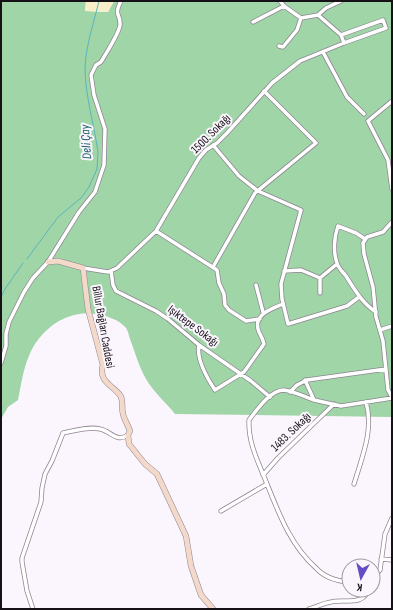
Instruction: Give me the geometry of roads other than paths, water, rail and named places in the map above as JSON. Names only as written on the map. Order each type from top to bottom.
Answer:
[{"type":"street","points":[[1,363],[6,346],[6,334],[9,322],[30,283],[48,262],[79,212],[95,192],[104,165],[105,129],[94,95],[91,75],[93,70],[101,62],[119,29],[120,22],[117,12],[121,1]]},
{"type":"street","points":[[280,1],[284,6],[301,18],[318,15],[326,8],[341,1]]},
{"type":"street","points":[[253,22],[284,6]]},
{"type":"street","points":[[318,15],[341,35],[344,43]]},
{"type":"street","points":[[279,46],[283,47],[297,30],[301,18]]},
{"type":"street","name":"1500. Sokağı","points":[[111,271],[118,268],[156,231],[199,158],[206,150],[227,133],[272,83],[300,61],[386,28],[383,20],[341,35]]},
{"type":"street","points":[[323,52],[346,97],[364,114]]},
{"type":"street","points":[[213,268],[246,208],[258,191],[316,143],[264,91]]},
{"type":"street","points":[[392,101],[368,121],[388,160],[392,189]]},
{"type":"street","points":[[213,145],[239,176],[258,191],[301,210],[281,287],[288,324],[347,306],[359,297]]},
{"type":"street","points":[[365,239],[383,232],[392,222]]},
{"type":"street","points":[[365,239],[356,233],[338,226],[334,243],[337,264],[359,297],[367,306],[376,312]]},
{"type":"street","points":[[156,231],[217,270],[219,283],[224,292],[224,303],[226,307],[246,321],[260,319]]},
{"type":"street","points":[[341,581],[323,574],[315,568],[300,550],[280,515],[252,446],[249,420],[259,407],[278,391],[285,390],[314,400],[341,406],[392,397],[388,390],[384,341],[380,330],[373,288],[364,254],[363,243],[365,239]]},
{"type":"street","points":[[48,262],[58,261],[83,268],[111,271]]},
{"type":"street","points":[[320,278],[337,264]]},
{"type":"street","name":"Billur Bağları Caddesi","points":[[83,268],[88,309],[103,365],[101,374],[105,382],[119,394],[122,399],[123,414],[130,431],[128,440],[132,448],[157,474],[186,536],[191,566],[201,595],[213,609]]},
{"type":"street","points":[[284,271],[301,270],[320,278]]},
{"type":"street","name":"Işıktepe Sokağı","points":[[111,271],[113,285],[116,291],[156,311],[178,326],[200,345],[251,381],[270,397]]},
{"type":"street","points":[[320,278],[320,293]]},
{"type":"street","points":[[200,345],[198,352],[201,363],[215,390],[241,374],[249,366],[254,356],[264,345],[264,341],[258,330],[263,312],[256,285]]},
{"type":"street","points":[[263,312],[283,304]]},
{"type":"street","points":[[380,330],[392,326]]},
{"type":"street","points":[[290,392],[305,380],[386,369]]},
{"type":"street","points":[[305,380],[314,400]]},
{"type":"street","points":[[354,484],[368,432],[369,417],[366,402]]},
{"type":"street","name":"1483. Sokağı","points":[[263,474],[334,404]]},
{"type":"street","points":[[33,609],[27,592],[22,562],[42,502],[42,488],[45,474],[52,461],[62,433],[96,428],[108,432],[117,438],[125,438],[128,435]]},
{"type":"street","points":[[221,511],[267,484]]},
{"type":"street","points":[[392,520],[385,534],[381,559],[392,560]]},
{"type":"street","points":[[309,609],[332,601],[358,600],[361,598]]},
{"type":"waterway","name":"Deli Çay","points":[[27,259],[58,217],[81,198],[89,187],[97,169],[98,152],[88,99],[85,67],[89,42],[99,1]]},
{"type":"waterway","name":"Deli Çay","points":[[1,297],[23,263]]}]
